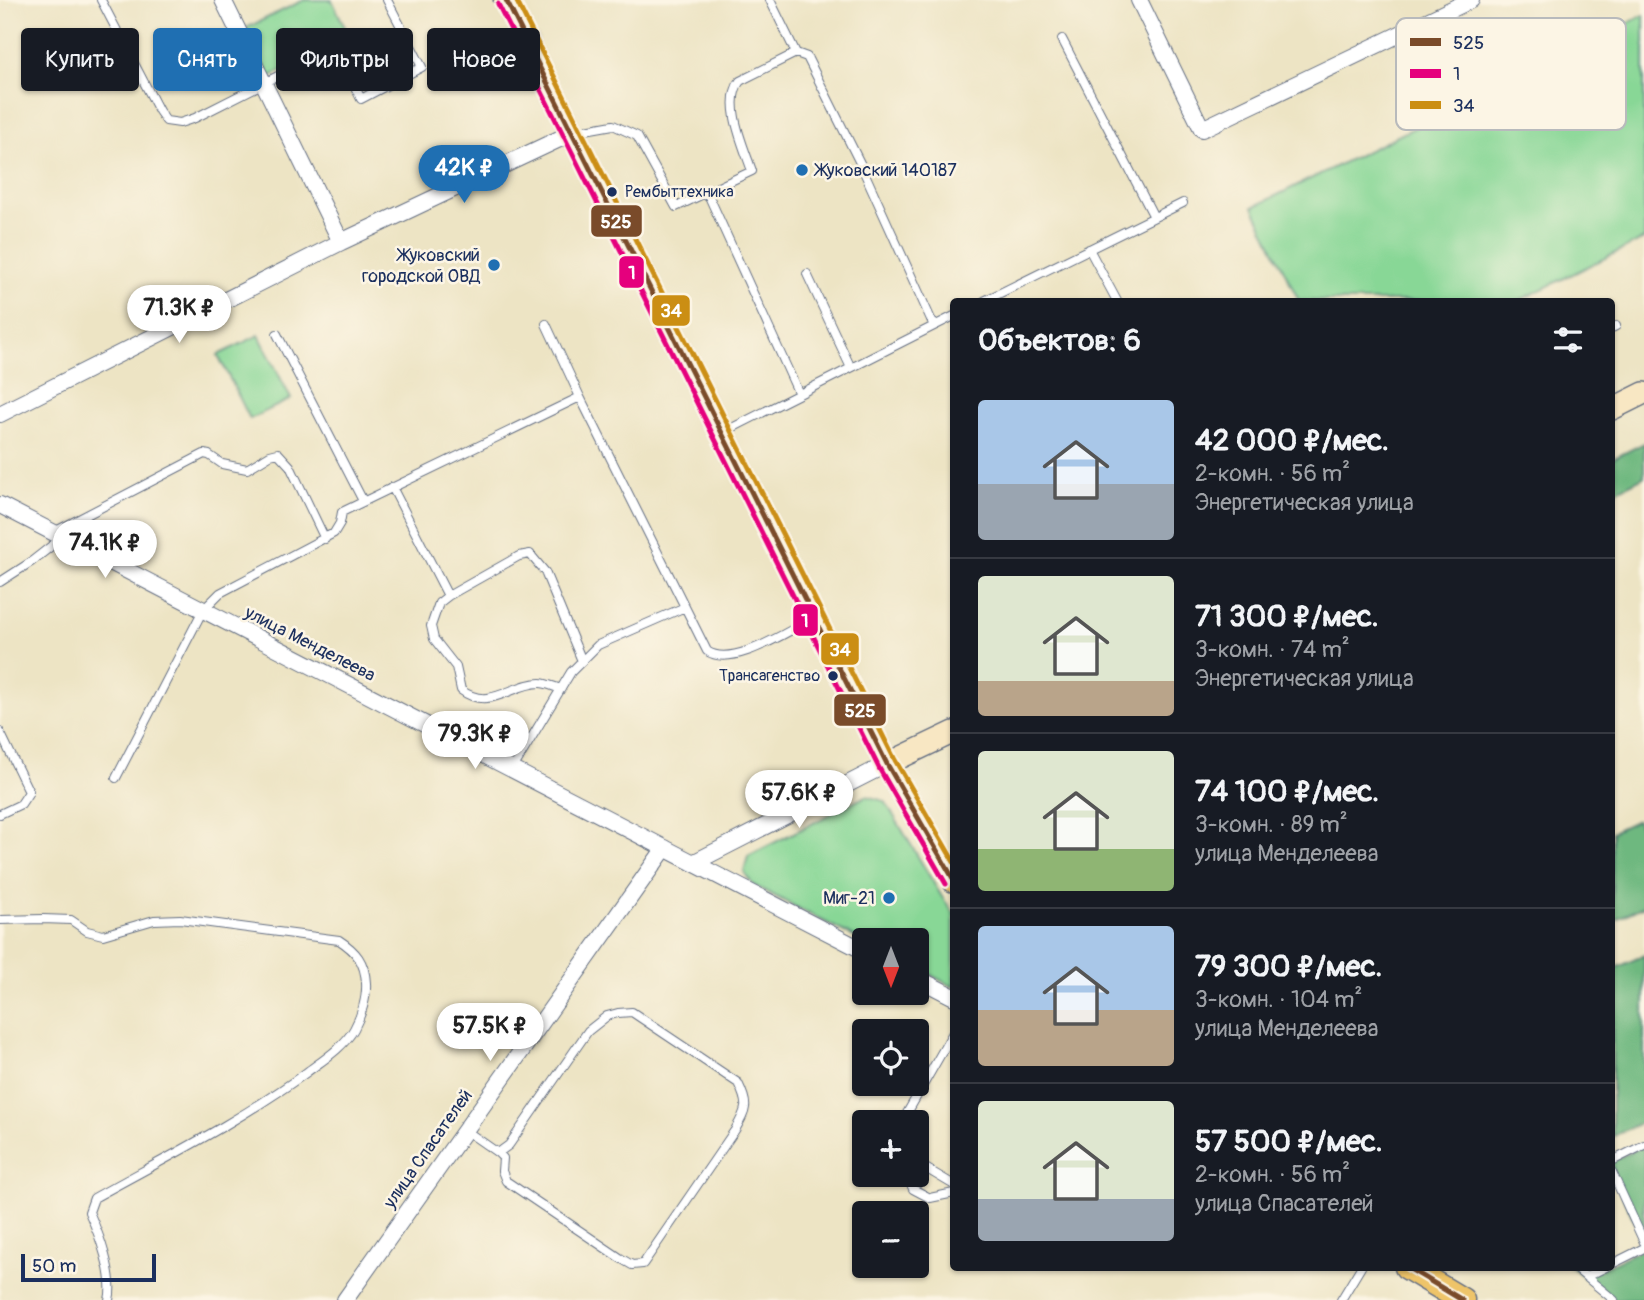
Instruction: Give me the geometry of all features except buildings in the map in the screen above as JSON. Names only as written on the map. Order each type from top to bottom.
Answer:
[{"type":"main road","points":[[506,0],[887,764],[950,873]]},
{"type":"main road","points":[[1615,408],[1644,393]]},
{"type":"main road","points":[[887,764],[950,734]]},
{"type":"main road","points":[[1414,1271],[1462,1300]]},
{"type":"street","points":[[223,0],[341,242]]},
{"type":"street","points":[[1139,0],[1202,129],[1396,35]]},
{"type":"street","points":[[1432,18],[1469,0]]},
{"type":"street","points":[[0,414],[341,242],[572,133]]},
{"type":"street","name":"улица Менделеева","points":[[0,505],[852,945]]},
{"type":"street","points":[[693,863],[887,764]]},
{"type":"street","name":"улица Спасателей","points":[[345,1300],[665,848]]},
{"type":"street","points":[[929,984],[950,995]]},
{"type":"lane","points":[[101,0],[166,121],[180,123],[195,118],[335,47],[360,99],[422,67],[389,1]]},
{"type":"lane","points":[[770,0],[796,53],[807,57],[860,163],[934,326]]},
{"type":"lane","points":[[1062,39],[1154,217]]},
{"type":"lane","points":[[572,133],[613,125],[637,136],[676,207],[752,171],[735,123],[735,87],[740,81],[796,53]]},
{"type":"lane","points":[[707,192],[799,394]]},
{"type":"lane","points":[[990,298],[1183,203]]},
{"type":"lane","points":[[1089,249],[1115,298]]},
{"type":"lane","points":[[807,274],[851,368]]},
{"type":"lane","points":[[722,433],[950,318]]},
{"type":"lane","points":[[546,324],[708,650],[714,656],[724,657],[744,653],[814,617]]},
{"type":"lane","points":[[277,334],[363,501]]},
{"type":"lane","points":[[116,778],[202,610],[220,593],[334,533],[342,512],[580,397]]},
{"type":"lane","points":[[0,582],[32,562],[58,535],[204,454],[222,464],[247,468],[278,453],[290,466],[325,538]]},
{"type":"lane","points":[[392,487],[448,596]]},
{"type":"lane","points":[[561,689],[540,683],[500,696],[485,698],[467,695],[461,690],[456,667],[434,639],[431,626],[439,603],[519,556],[530,554],[545,572],[582,661]]},
{"type":"lane","points":[[512,770],[571,673],[598,645],[685,607]]},
{"type":"lane","points":[[0,732],[29,792],[21,804],[0,814]]},
{"type":"lane","points":[[0,920],[71,920],[87,931],[103,935],[154,920],[180,919],[339,940],[352,948],[365,968],[366,988],[362,1009],[353,1031],[330,1055],[267,1101],[94,1198],[89,1212],[99,1233],[111,1290],[109,1300]]},
{"type":"lane","points":[[465,1130],[503,1158],[502,1171],[506,1181],[620,1258],[632,1265],[643,1264],[741,1120],[747,1110],[745,1097],[738,1083],[632,1012],[618,1013],[607,1016],[588,1031],[509,1145],[498,1153]]},
{"type":"lane","points":[[909,1110],[950,1038]]},
{"type":"lane","points":[[1615,1160],[1644,1145]]},
{"type":"lane","points":[[929,1170],[950,1183]]},
{"type":"lane","points":[[1615,1179],[1644,1242]]},
{"type":"lane","points":[[912,1187],[930,1198],[950,1194]]},
{"type":"lane","points":[[1615,1262],[1644,1248]]},
{"type":"lane","points":[[1341,1300],[1359,1271]]},
{"type":"lane","points":[[1579,1271],[1614,1300]]},
{"type":"lane","points":[[1586,1277],[1598,1271]]},
{"type":"green space","points":[[304,0],[332,0],[345,28],[276,28],[276,74],[269,77],[262,62],[262,28],[246,28]]},
{"type":"green space","points":[[1644,15],[1644,239],[1524,298],[1298,298],[1253,207],[1410,130],[1626,130],[1626,24]]},
{"type":"green space","points":[[259,335],[291,399],[250,419],[218,355]]},
{"type":"green space","points":[[1644,443],[1644,477],[1615,492],[1615,458]]},
{"type":"green space","points":[[866,796],[885,801],[950,908],[950,985],[929,974],[929,928],[852,928],[852,936],[753,885],[744,872],[748,856]]},
{"type":"green space","points":[[1637,820],[1644,837],[1644,906],[1615,920],[1615,831]]},
{"type":"green space","points":[[1644,955],[1644,1121],[1615,1136],[1615,969]]},
{"type":"green space","points":[[1644,1145],[1644,1242],[1615,1179],[1615,1160]]},
{"type":"green space","points":[[1644,1248],[1644,1300],[1614,1300],[1576,1271],[1590,1271],[1587,1275],[1595,1271],[1615,1271],[1615,1262]]},
{"type":"transit line","name":"525","points":[[506,0],[887,764],[950,873]]},
{"type":"transit line","name":"34","points":[[516,0],[895,760],[950,855]]},
{"type":"transit line","name":"1","points":[[498,4],[879,768],[946,884]]},
{"type":"transit line","name":"525","points":[[1414,1271],[1462,1300]]},
{"type":"place","name":"Жуковский 140187","points":[[802,170]]},
{"type":"place","name":"Рембыттехника","points":[[612,192]]},
{"type":"place","name":"Жуковский городской ОВД","points":[[494,265]]},
{"type":"place","name":"Трансагенство","points":[[833,676]]},
{"type":"place","name":"Миг-21","points":[[889,898]]}]
